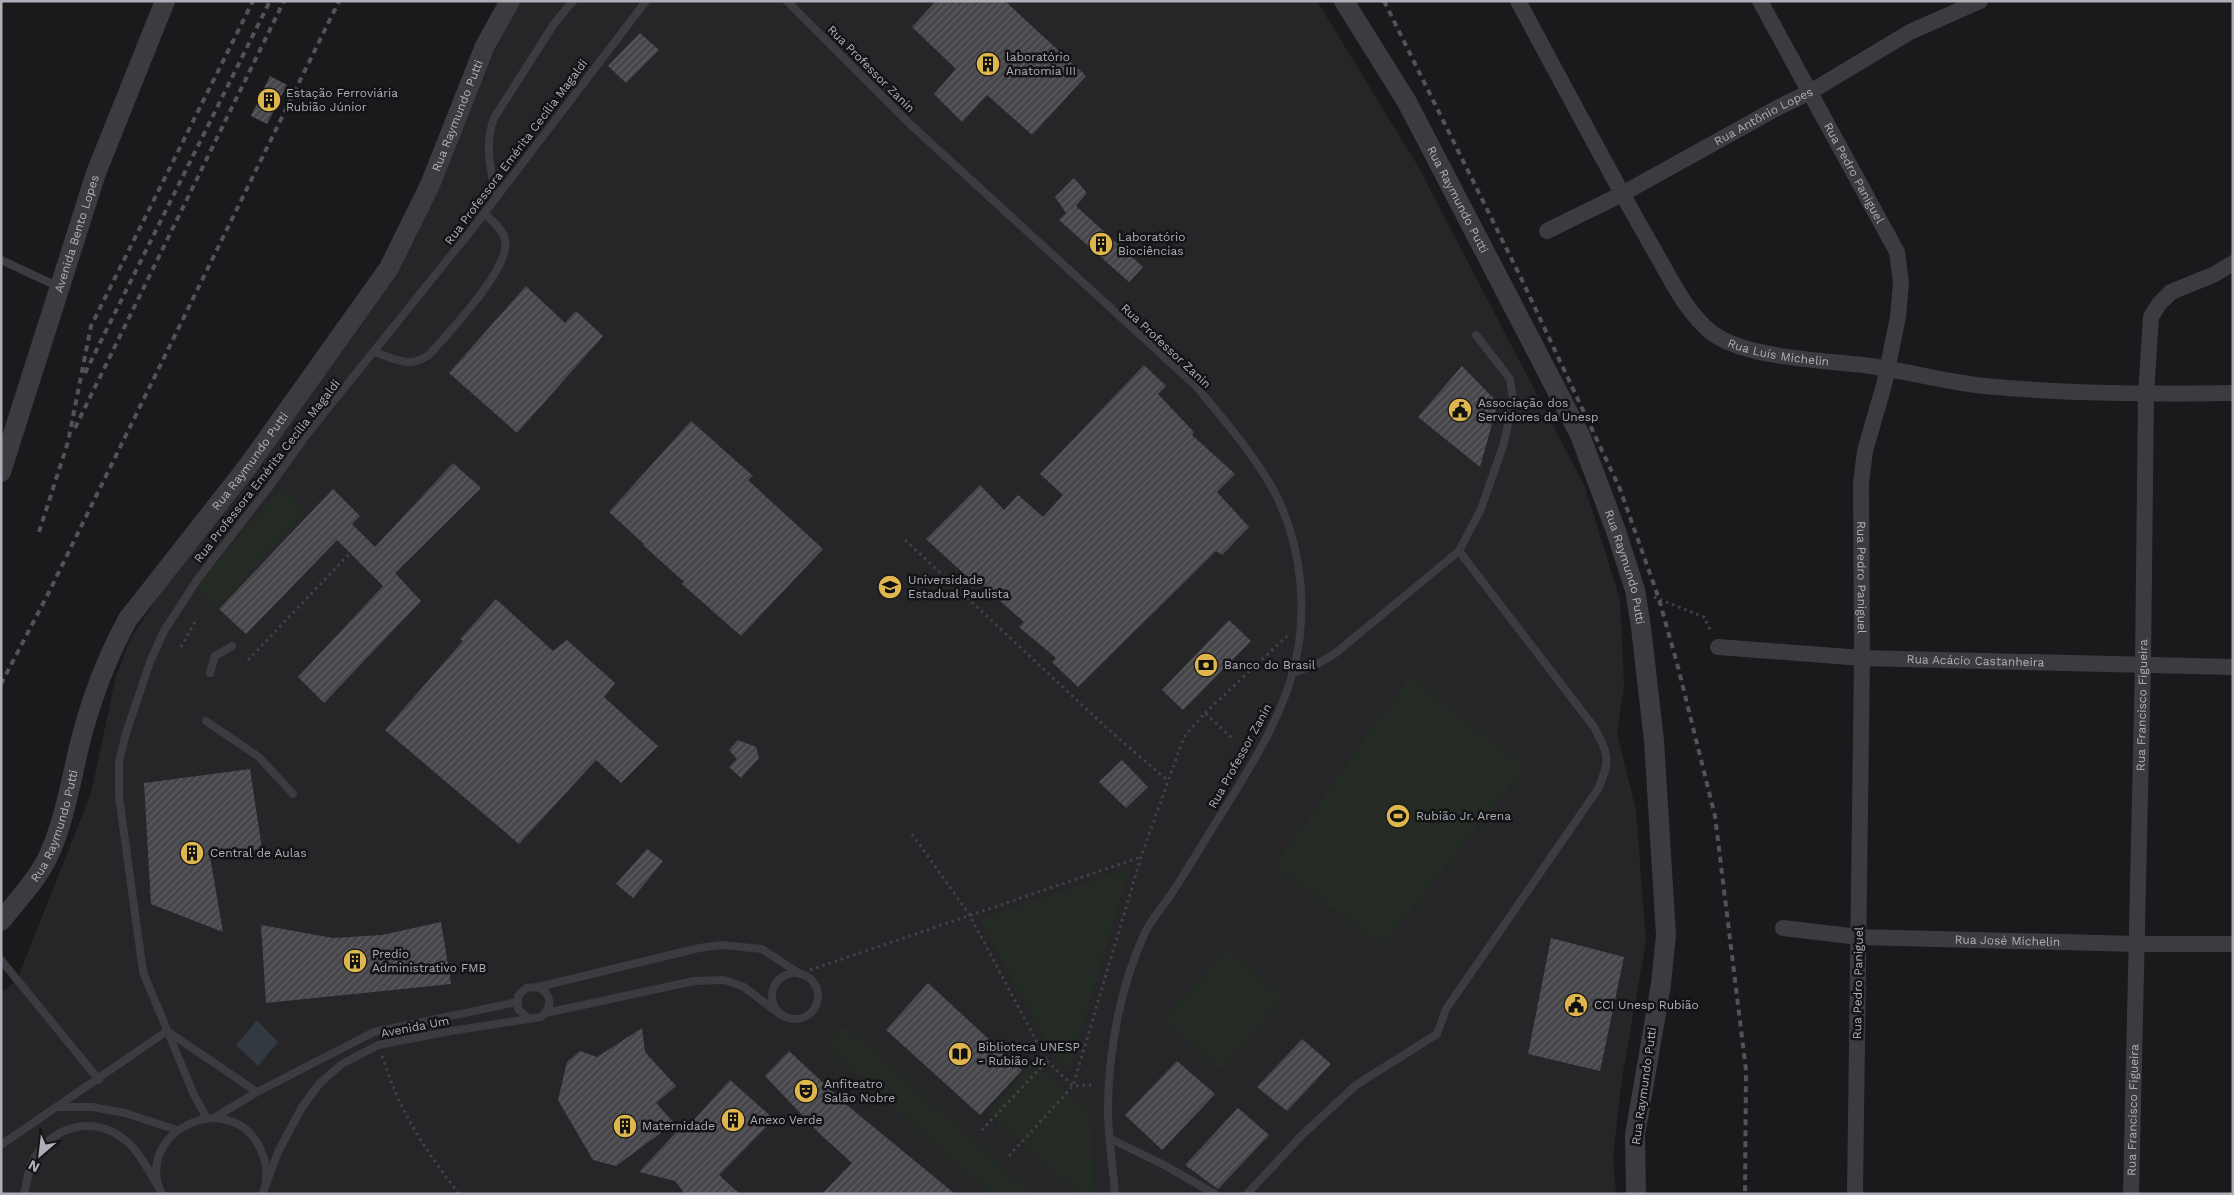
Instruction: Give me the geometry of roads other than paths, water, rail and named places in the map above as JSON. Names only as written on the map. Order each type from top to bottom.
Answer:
[{"type":"street","name":"Avenida Bento Lopes","points":[[1,472],[6,438],[61,288],[96,173],[165,1]]},
{"type":"street","name":"Rua Raymundo Putti","points":[[1,921],[39,871],[51,851],[61,823],[95,692],[114,645],[128,619],[248,466],[389,268],[430,185],[485,46],[510,1]]},
{"type":"street","name":"Rua Raymundo Putti","points":[[1344,1],[1407,102],[1580,435],[1616,531],[1634,590],[1641,627],[1654,741],[1666,935],[1661,984],[1635,1135],[1636,1194]]},
{"type":"street","name":"Rua Luís Michelin","points":[[1518,1],[1622,194],[1687,307],[1711,332],[1732,345],[1757,352],[1888,368],[1938,379],[1985,386],[2146,394],[2233,393]]},
{"type":"street","name":"Rua Pedro Paniguel","points":[[1760,1],[1897,252],[1901,282],[1898,317],[1888,368],[1865,451],[1861,483],[1862,658],[1855,1194]]},
{"type":"street","name":"Rua Antônio Lopes","points":[[1547,231],[1622,194],[1779,107],[1810,92],[1910,32],[1980,1]]},
{"type":"street","name":"Rua Francisco Figueira","points":[[2131,1194],[2143,663],[2146,394],[2151,317],[2159,304],[2171,292],[2215,274],[2233,263]]},
{"type":"street","name":"Rua Acácio Castanheira","points":[[1718,647],[1862,658],[2143,663],[2233,667]]},
{"type":"street","name":"Rua José Michelin","points":[[1783,928],[1859,937],[2137,944],[2233,944]]},
{"type":"lane","points":[[496,197],[489,157],[488,135],[494,118],[554,24],[573,1]]},
{"type":"lane","name":"Rua Professora Emérita Cecília Magaldi","points":[[210,1118],[194,1096],[143,972],[133,906],[119,796],[119,762],[126,733],[150,662],[171,618],[197,580],[273,482],[308,433],[496,197],[646,1]]},
{"type":"lane","name":"Rua Professor Zanin","points":[[787,1],[911,125],[1196,386],[1237,435],[1275,494],[1293,540],[1301,583],[1300,624],[1292,673],[1284,698],[1264,740],[1222,812],[1143,935],[1129,979],[1116,1027],[1111,1058],[1108,1112],[1115,1194]]},
{"type":"lane","points":[[374,352],[405,362],[418,363],[429,355],[486,288],[504,254],[506,242],[503,234],[484,212]]},
{"type":"lane","points":[[1,260],[61,288]]},
{"type":"lane","points":[[1292,673],[1316,665],[1338,652],[1459,551],[1481,509],[1504,443],[1513,400],[1510,379],[1476,335]]},
{"type":"lane","points":[[1246,1194],[1302,1135],[1356,1085],[1437,1034],[1446,1009],[1598,789],[1607,767],[1607,751],[1594,727],[1459,551]]},
{"type":"lane","points":[[210,673],[215,656],[232,646]]},
{"type":"lane","points":[[206,721],[259,757],[293,794]]},
{"type":"lane","points":[[721,946],[762,948],[800,974],[807,977],[816,988],[817,1003],[808,1015],[793,1019],[781,1015],[744,987],[724,980],[694,981],[546,1013],[535,1020],[522,1015],[517,1002],[521,992],[526,988],[538,987],[699,948],[721,946]]},
{"type":"lane","points":[[1,960],[99,1080]]},
{"type":"lane","points":[[781,1015],[772,1002],[774,986],[784,976],[800,974]]},
{"type":"lane","points":[[538,987],[544,990],[550,1001],[546,1013]]},
{"type":"lane","name":"Avenida Um","points":[[177,1130],[191,1122],[210,1118],[374,1032],[517,1002]]},
{"type":"lane","name":"Avenida Um","points":[[263,1193],[278,1152],[302,1107],[320,1083],[342,1064],[378,1045],[528,1018]]},
{"type":"lane","points":[[1,1145],[99,1080],[167,1031],[257,1092]]},
{"type":"lane","points":[[58,1107],[101,1108],[125,1113],[177,1130],[166,1142],[159,1157],[157,1174],[161,1192]]},
{"type":"lane","points":[[210,1118],[225,1119],[242,1127],[256,1140],[264,1156],[267,1174],[263,1193]]},
{"type":"lane","points":[[24,1194],[36,1155],[52,1137],[72,1127],[104,1127],[122,1137],[137,1152],[161,1192]]},
{"type":"lane","points":[[1111,1139],[1164,1165],[1215,1194]]},
{"type":"railway","points":[[39,532],[68,442],[91,326],[253,1]]},
{"type":"railway","points":[[85,373],[270,1]]},
{"type":"railway","points":[[75,428],[284,1]]},
{"type":"railway","points":[[1,684],[48,594],[339,1]]},
{"type":"railway","points":[[1384,1],[1521,278],[1620,489],[1659,599],[1715,816],[1746,1070],[1745,1194]]},
{"type":"place","name":"laboratório Anatomia III","points":[[988,64]]},
{"type":"place","name":"Estação Ferroviária Rubião Júnior","points":[[269,100]]},
{"type":"place","name":"Laboratório Biociências","points":[[1101,244]]},
{"type":"place","name":"Associação dos Servidores da Unesp","points":[[1460,410]]},
{"type":"place","name":"Universidade Estadual Paulista","points":[[890,587]]},
{"type":"place","name":"Banco do Brasil","points":[[1206,665]]},
{"type":"place","name":"Rubião Jr. Arena","points":[[1398,816]]},
{"type":"place","name":"Central de Aulas","points":[[192,853]]},
{"type":"place","name":"Predio Administrativo FMB","points":[[355,961]]},
{"type":"place","name":"CCI Unesp Rubião","points":[[1576,1005]]},
{"type":"place","name":"Biblioteca UNESP - Rubião Jr.","points":[[960,1054]]},
{"type":"place","name":"Anfiteatro Salão Nobre","points":[[806,1091]]},
{"type":"place","name":"Anexo Verde","points":[[733,1120]]},
{"type":"place","name":"Maternidade","points":[[625,1126]]}]
